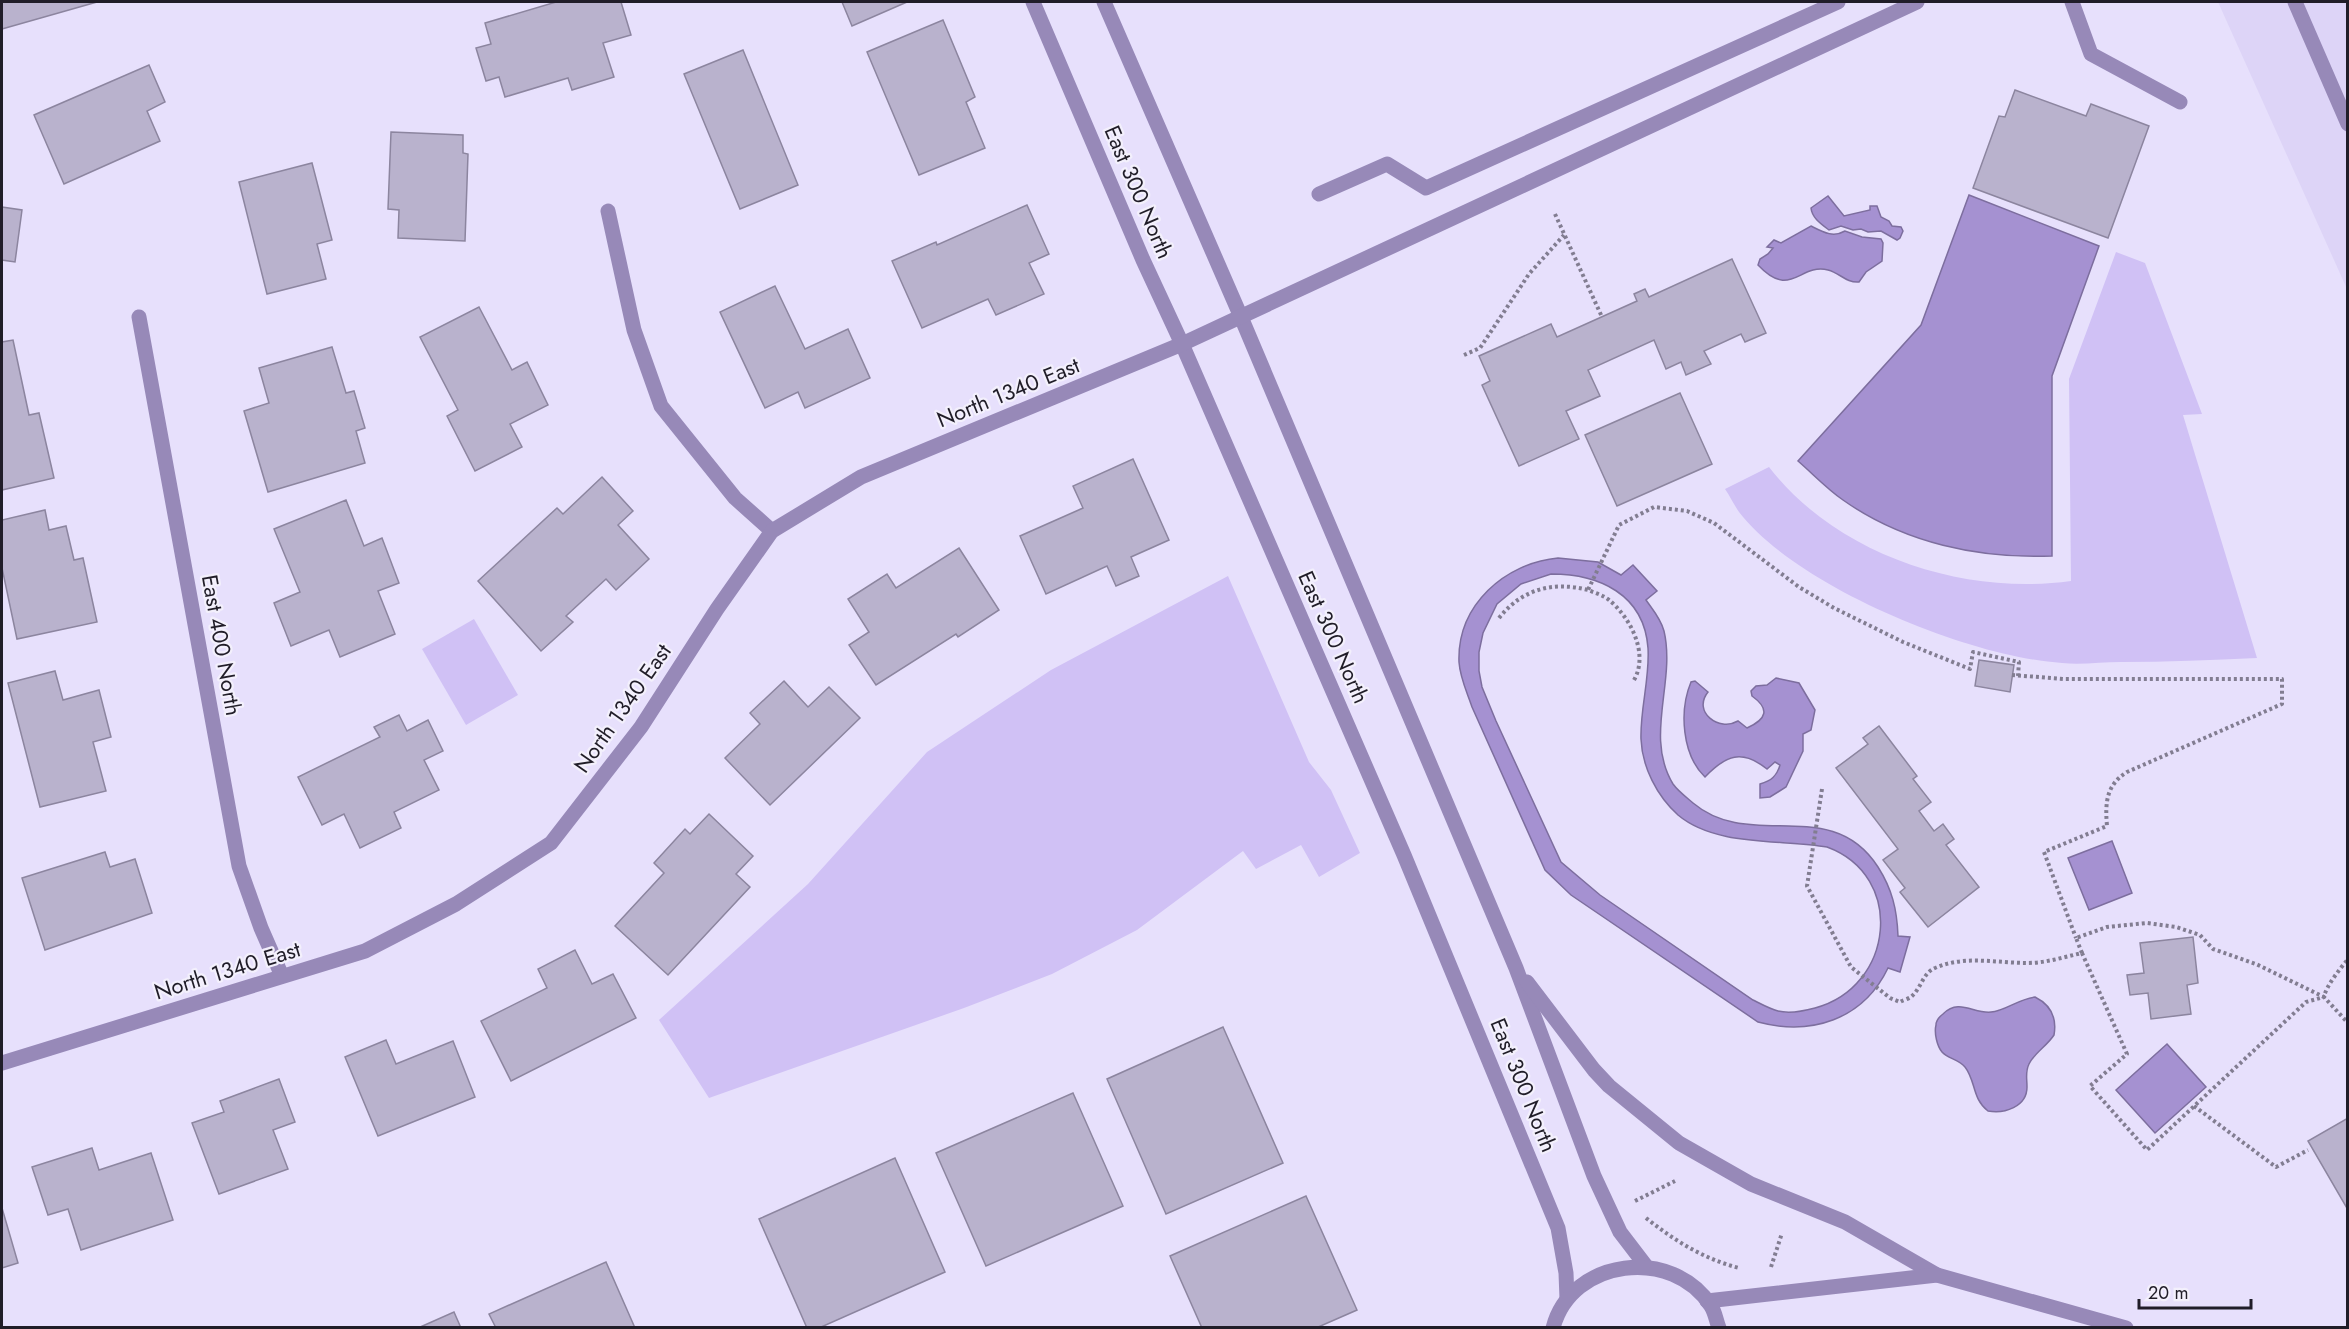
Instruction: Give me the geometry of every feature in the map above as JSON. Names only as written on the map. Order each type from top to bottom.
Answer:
[{"type":"street","name":"East 300 North","points":[[1033,2],[1143,260],[1182,344],[1404,855],[1558,1228],[1566,1273],[1567,1299]]},
{"type":"street","name":"East 300 North","points":[[1104,2],[1516,968],[1594,1176],[1620,1232],[1646,1266]]},
{"type":"street","points":[[1319,194],[1387,164],[1426,188],[1838,2]]},
{"type":"street","name":"North 1340 East","points":[[2,1063],[365,951],[456,904],[551,843],[641,727],[717,609],[772,531],[861,477],[1182,344],[1917,2]]},
{"type":"street","points":[[2072,2],[2091,54],[2180,102]]},
{"type":"street","points":[[2295,2],[2348,124]]},
{"type":"street","points":[[608,211],[634,330],[661,406],[735,498],[772,531]]},
{"type":"street","name":"East 400 North","points":[[139,316],[239,866],[261,928],[282,976]]},
{"type":"street","points":[[1516,968],[1601,1078],[1679,1143],[1751,1184],[1845,1222],[1937,1275],[2127,1328]]},
{"type":"street","points":[[1553,1328],[1557,1315],[1567,1299],[1580,1286],[1613,1269],[1646,1266],[1675,1274],[1693,1286],[1713,1308],[1719,1328]]},
{"type":"street","points":[[1707,1301],[1937,1275]]},
{"type":"path","points":[[1555,214],[1602,317]]},
{"type":"path","points":[[1464,355],[1480,348],[1529,274],[1564,235]]},
{"type":"path","points":[[1588,590],[1619,525],[1654,507],[1687,511],[1714,523],[1799,587],[1834,608],[1903,642],[1970,669],[1973,652],[2019,662],[2018,676]]},
{"type":"path","points":[[1499,618],[1524,595],[1535,590],[1566,585],[1588,590],[1609,600],[1634,632],[1641,658],[1634,680]]},
{"type":"path","points":[[2012,675],[2064,679],[2282,679],[2282,704],[2127,772],[2116,779],[2109,792],[2105,803],[2107,826],[2044,852],[2082,953],[2127,1054],[2090,1086],[2147,1150],[2306,1002],[2324,997]]},
{"type":"path","points":[[1822,789],[1807,886],[1851,967],[1890,998],[1900,1002],[1913,995],[1921,980],[1933,968],[1953,963],[1993,960],[2025,963],[2048,962],[2082,953]]},
{"type":"path","points":[[2076,938],[2107,927],[2147,923],[2176,927],[2200,935],[2213,949],[2256,964],[2324,997],[2348,1023]]},
{"type":"path","points":[[2324,997],[2326,987],[2334,980],[2348,959]]},
{"type":"path","points":[[2194,1106],[2276,1167],[2308,1150]]},
{"type":"path","points":[[1637,1208],[1632,1202],[1675,1181]]},
{"type":"path","points":[[1642,1215],[1670,1237],[1701,1255],[1738,1268],[1749,1268]]},
{"type":"path","points":[[1770,1269],[1782,1233]]},
{"type":"shaded area","points":[[2218,2],[2347,2],[2347,289]]},
{"type":"shaded area","points":[[1969,195],[2099,246],[2052,376],[2052,556],[1997,555],[1943,545],[1917,537],[1867,515],[1843,500],[1798,461],[1921,325]]},
{"type":"shaded area","points":[[1828,196],[1844,216],[1870,210],[1870,206],[1877,206],[1881,217],[1889,221],[1892,226],[1901,227],[1903,231],[1900,238],[1897,240],[1881,231],[1868,232],[1841,226],[1829,230],[1815,218],[1811,208]]},
{"type":"shaded area","points":[[1811,226],[1828,233],[1836,234],[1845,231],[1862,237],[1881,239],[1883,243],[1882,261],[1866,272],[1859,282],[1850,281],[1828,270],[1818,269],[1795,278],[1779,280],[1758,265],[1760,259],[1773,248],[1767,247],[1774,240],[1781,243]]},
{"type":"shaded area","points":[[2116,252],[2145,263],[2202,414],[2183,415],[2257,658],[2069,664],[2024,658],[1980,647],[1887,613],[1842,591],[1801,566],[1766,540],[1739,512],[1725,489],[1769,467],[1797,498],[1830,524],[1866,546],[1905,563],[1946,575],[1988,582],[2030,584],[2071,581],[2069,379]]},
{"type":"shaded area","points":[[1558,558],[1598,562],[1621,575],[1633,565],[1657,591],[1646,600],[1663,627],[1667,650],[1661,747],[1665,766],[1673,784],[1682,794],[1716,817],[1740,823],[1814,828],[1837,833],[1859,845],[1878,867],[1893,900],[1898,936],[1910,937],[1900,972],[1888,968],[1865,1000],[1850,1012],[1816,1025],[1797,1027],[1758,1022],[1571,895],[1545,870],[1472,707],[1462,679],[1459,662],[1466,622],[1475,605],[1503,578],[1520,568]],"holes":[[[1551,574],[1569,575],[1602,583],[1616,591],[1638,614],[1645,629],[1648,671],[1641,728],[1642,750],[1652,780],[1670,807],[1693,825],[1730,837],[1827,847],[1852,861],[1870,881],[1879,905],[1880,930],[1874,955],[1861,978],[1841,996],[1815,1008],[1797,1012],[1783,1012],[1765,1006],[1600,895],[1561,862],[1482,687],[1479,652],[1483,633],[1497,604],[1521,584]]]},
{"type":"shaded area","points":[[1228,576],[1309,762],[1331,790],[1360,853],[1319,877],[1301,845],[1256,869],[1243,851],[1137,930],[1052,974],[964,1008],[709,1098],[659,1020],[808,884],[927,752],[1051,670]]},
{"type":"shaded area","points":[[474,619],[518,695],[466,725],[422,649]]},
{"type":"shaded area","points":[[1776,678],[1799,683],[1815,710],[1811,730],[1803,734],[1803,751],[1786,787],[1770,797],[1760,798],[1760,784],[1773,777],[1780,765],[1775,762],[1767,769],[1742,757],[1727,760],[1705,777],[1691,757],[1685,732],[1685,706],[1691,682],[1695,681],[1708,692],[1703,707],[1710,718],[1723,724],[1738,721],[1747,728],[1759,721],[1764,714],[1762,705],[1752,696],[1751,691],[1756,686],[1767,685]]},
{"type":"shaded area","points":[[2112,841],[2132,893],[2089,910],[2068,858]]},
{"type":"shaded area","points":[[2035,997],[2052,1013],[2055,1023],[2054,1035],[2029,1064],[2026,1094],[2023,1100],[2014,1108],[1988,1111],[1979,1101],[1965,1067],[1940,1049],[1935,1028],[1938,1019],[1949,1009],[1955,1007],[1991,1012]]},
{"type":"shaded area","points":[[2167,1044],[2206,1087],[2155,1133],[2116,1090]]},
{"type":"building","points":[[2,2],[97,2],[2,29]]},
{"type":"building","points":[[556,2],[621,2],[631,35],[603,43],[614,77],[572,90],[568,78],[505,97],[499,77],[486,81],[476,48],[491,44],[485,23]]},
{"type":"building","points":[[842,2],[907,2],[852,26]]},
{"type":"building","points":[[943,20],[975,97],[966,102],[985,148],[919,175],[867,52]]},
{"type":"building","points":[[743,50],[798,185],[740,209],[684,74]]},
{"type":"building","points":[[149,65],[165,102],[147,111],[160,141],[64,184],[34,115]]},
{"type":"building","points":[[2015,90],[2086,116],[2091,104],[2149,126],[2108,238],[1973,188],[1999,116],[2005,117]]},
{"type":"building","points":[[391,132],[463,135],[463,153],[468,154],[465,241],[398,238],[399,210],[388,209]]},
{"type":"building","points":[[312,163],[332,240],[317,244],[326,279],[267,294],[239,182]]},
{"type":"building","points":[[1027,205],[1049,254],[1029,263],[1044,294],[996,315],[988,299],[922,328],[892,261],[936,242],[937,245]]},
{"type":"building","points":[[2,207],[22,210],[15,262],[2,260]]},
{"type":"building","points":[[1732,259],[1766,333],[1745,342],[1741,334],[1704,351],[1711,364],[1686,375],[1681,362],[1666,369],[1654,340],[1588,370],[1600,396],[1566,411],[1579,439],[1519,466],[1482,385],[1490,381],[1479,356],[1551,324],[1557,337],[1637,301],[1634,294],[1645,289],[1649,297]]},
{"type":"building","points":[[775,286],[805,349],[848,329],[870,378],[805,408],[798,392],[765,408],[720,312]]},
{"type":"building","points":[[479,307],[512,370],[527,362],[548,405],[510,424],[522,447],[475,471],[447,416],[458,410],[420,337]]},
{"type":"building","points":[[13,340],[29,415],[39,413],[54,478],[2,490],[2,342]]},
{"type":"building","points":[[332,347],[346,393],[354,391],[365,428],[356,431],[365,463],[268,492],[244,411],[269,403],[259,368]]},
{"type":"building","points":[[1680,393],[1712,464],[1617,506],[1585,435]]},
{"type":"building","points":[[1133,459],[1169,540],[1131,557],[1139,576],[1116,586],[1107,566],[1046,594],[1020,536],[1083,508],[1073,486]]},
{"type":"building","points":[[602,477],[633,511],[618,525],[649,559],[616,590],[606,579],[566,616],[573,622],[541,651],[478,581],[557,508],[563,514]]},
{"type":"building","points":[[346,500],[364,546],[382,538],[399,583],[378,591],[395,634],[340,657],[329,630],[291,646],[274,603],[300,592],[274,529]]},
{"type":"building","points":[[45,510],[49,530],[66,526],[74,560],[83,558],[97,622],[17,639],[2,568],[2,520]]},
{"type":"building","points":[[959,548],[999,610],[958,637],[956,634],[876,685],[849,645],[869,632],[848,599],[887,574],[896,588]]},
{"type":"building","points":[[1979,660],[2014,665],[2010,692],[1975,686]]},
{"type":"building","points":[[55,671],[63,700],[99,690],[111,737],[93,742],[106,791],[40,807],[8,683]]},
{"type":"building","points":[[784,681],[808,707],[829,687],[860,718],[770,805],[725,758],[760,724],[750,713]]},
{"type":"building","points":[[399,715],[407,731],[428,720],[443,751],[424,760],[439,790],[394,812],[401,828],[360,848],[344,814],[322,825],[298,777],[380,737],[374,727]]},
{"type":"building","points":[[1879,726],[1917,776],[1913,779],[1931,802],[1919,811],[1934,831],[1943,824],[1954,839],[1946,845],[1979,887],[1928,927],[1900,892],[1905,888],[1883,860],[1898,849],[1836,768],[1868,744],[1863,738]]},
{"type":"building","points":[[709,814],[753,856],[736,874],[750,887],[668,975],[615,926],[664,873],[654,863],[685,829],[690,834]]},
{"type":"building","points":[[105,852],[110,867],[135,859],[152,913],[45,950],[22,878]]},
{"type":"building","points":[[2193,937],[2198,983],[2187,985],[2191,1014],[2151,1019],[2148,993],[2130,995],[2127,975],[2144,973],[2140,943]]},
{"type":"building","points":[[575,950],[592,984],[613,974],[636,1018],[511,1081],[481,1021],[547,988],[538,969]]},
{"type":"building","points":[[1223,1027],[1283,1163],[1166,1214],[1107,1079]]},
{"type":"building","points":[[386,1040],[396,1064],[453,1041],[475,1097],[378,1136],[345,1057]]},
{"type":"building","points":[[279,1079],[295,1122],[273,1130],[288,1169],[219,1194],[192,1123],[224,1112],[220,1101]]},
{"type":"building","points":[[1073,1093],[1123,1206],[986,1266],[936,1153]]},
{"type":"building","points":[[2348,1118],[2348,1210],[2308,1141]]},
{"type":"building","points":[[92,1148],[99,1170],[151,1153],[173,1220],[81,1250],[68,1209],[48,1215],[32,1167]]},
{"type":"building","points":[[895,1158],[945,1272],[819,1328],[807,1328],[759,1219]]},
{"type":"building","points":[[1306,1196],[1357,1310],[1316,1328],[1202,1328],[1170,1256]]},
{"type":"building","points":[[2,1208],[18,1263],[2,1268]]},
{"type":"building","points":[[606,1262],[635,1328],[496,1328],[489,1314]]},
{"type":"building","points":[[454,1312],[461,1328],[418,1328]]}]
